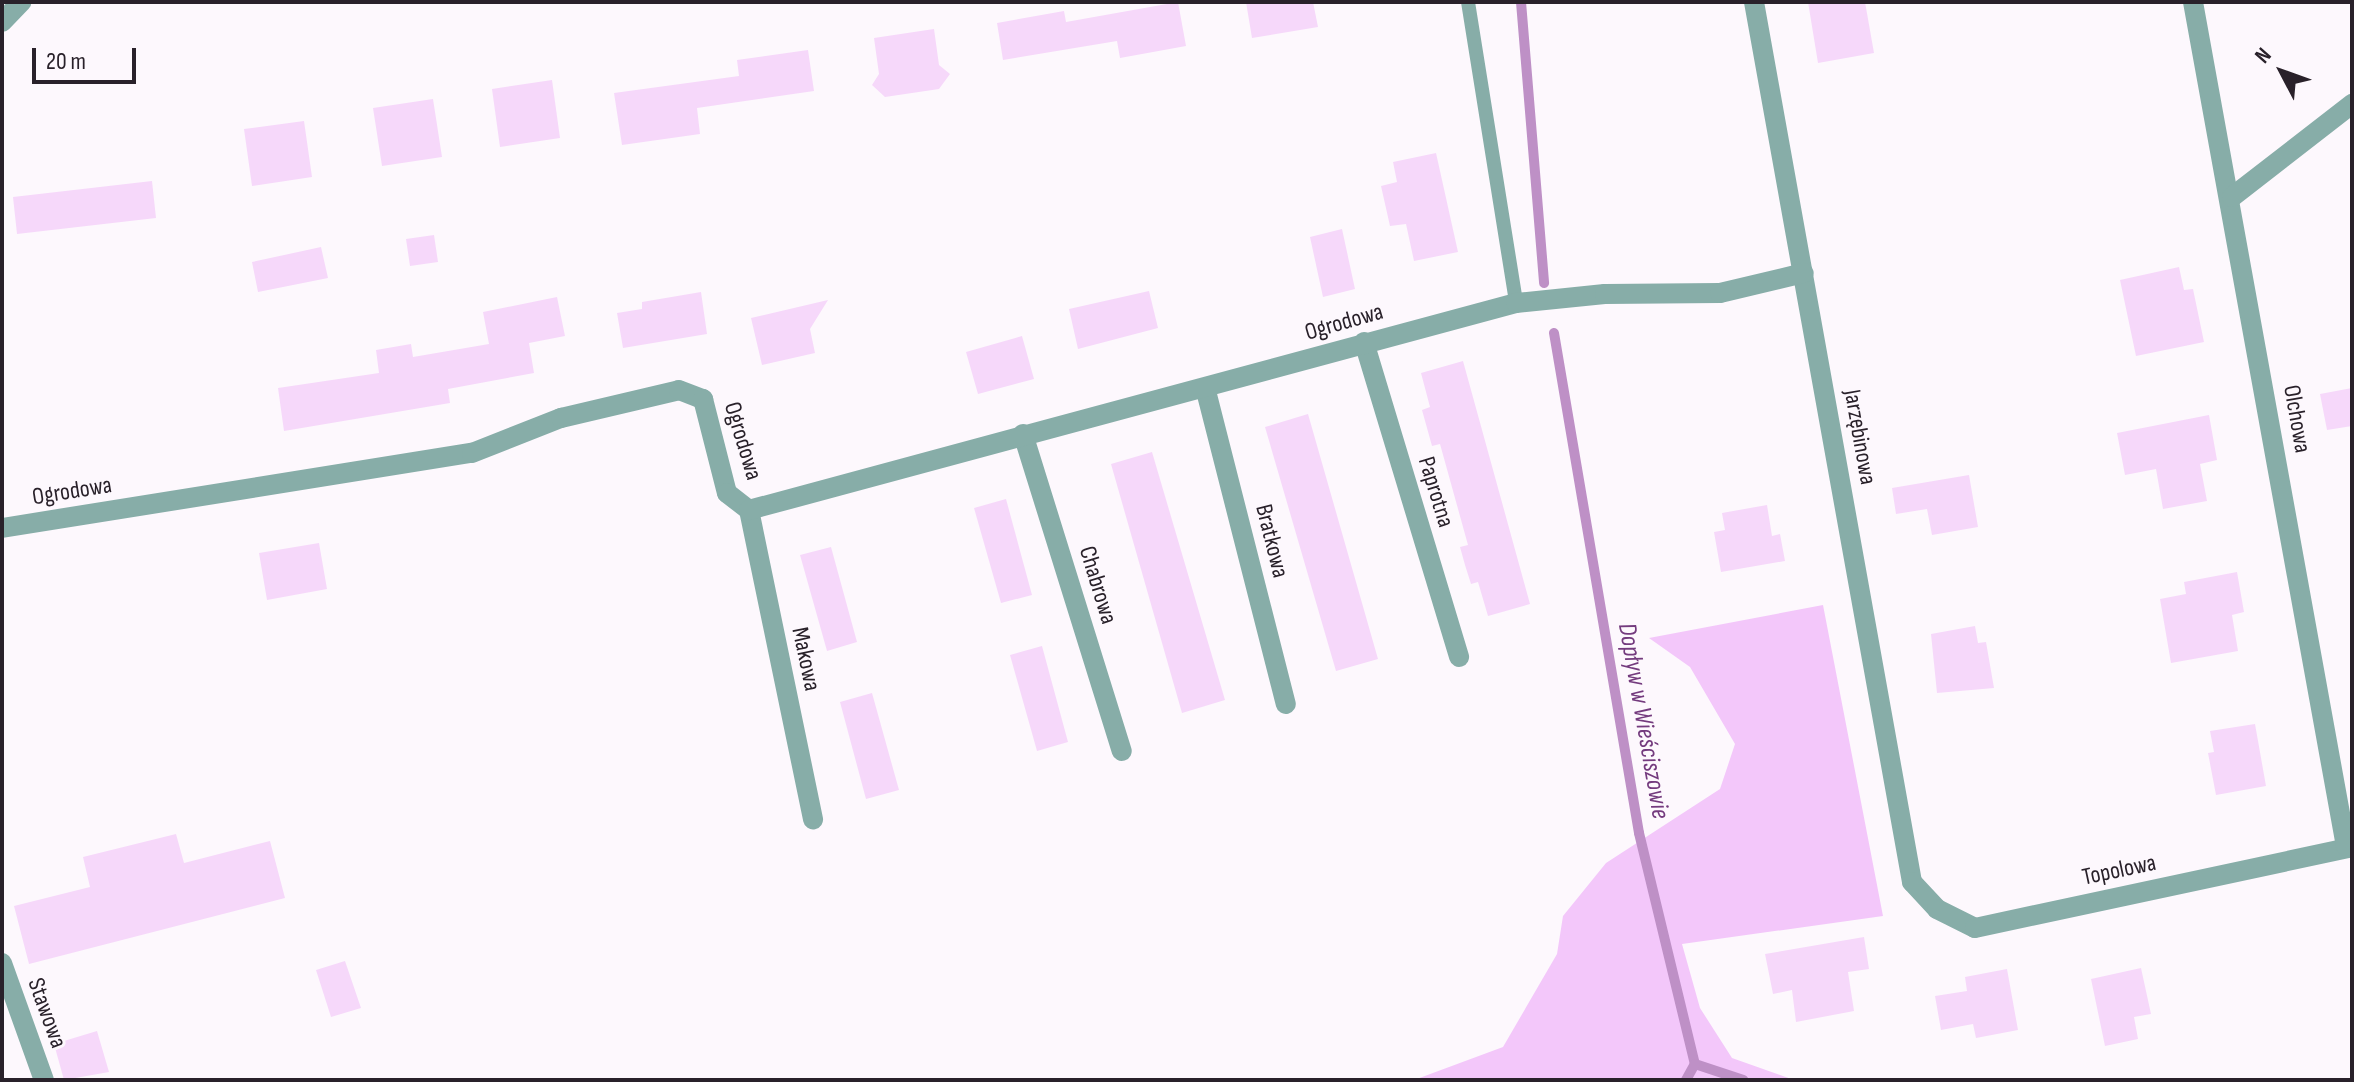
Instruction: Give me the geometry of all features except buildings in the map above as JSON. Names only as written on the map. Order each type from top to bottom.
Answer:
[{"type":"street","points":[[2,22],[21,2]]},
{"type":"street","name":"Jarzębinowa","points":[[1754,2],[1912,882]]},
{"type":"street","name":"Olchowa","points":[[2193,2],[2232,197],[2349,846]]},
{"type":"street","points":[[2232,197],[2352,104]]},
{"type":"street","name":"Ogrodowa","points":[[2,528],[472,453],[561,418],[679,390],[703,399],[727,493],[749,510],[1023,434],[1206,391],[1364,342],[1516,303],[1605,294],[1720,293],[1804,273]]},
{"type":"street","name":"Paprotna","points":[[1364,342],[1459,657]]},
{"type":"street","name":"Bratkowa","points":[[1206,391],[1286,704]]},
{"type":"street","name":"Chabrowa","points":[[1023,434],[1122,751]]},
{"type":"street","name":"Makowa","points":[[749,510],[813,819]]},
{"type":"street","name":"Topolowa","points":[[1912,882],[1937,909],[1975,928],[2349,846]]},
{"type":"street","name":"Stawowa","points":[[2,963],[44,1080]]},
{"type":"lane","points":[[1468,2],[1516,303]]},
{"type":"shaded area","points":[[1823,605],[1883,916],[1682,944],[1700,1008],[1732,1058],[1794,1080],[1414,1080],[1503,1047],[1557,954],[1563,916],[1606,863],[1720,789],[1735,744],[1690,667],[1649,638]]},
{"type":"waterway","name":"Dopływ w Wieściszowie","points":[[1521,2],[1544,283]]},
{"type":"waterway","name":"Dopływ w Wieściszowie","points":[[1554,333],[1639,833],[1695,1064],[1743,1080]]},
{"type":"waterway","points":[[1686,1080],[1695,1064]]}]
